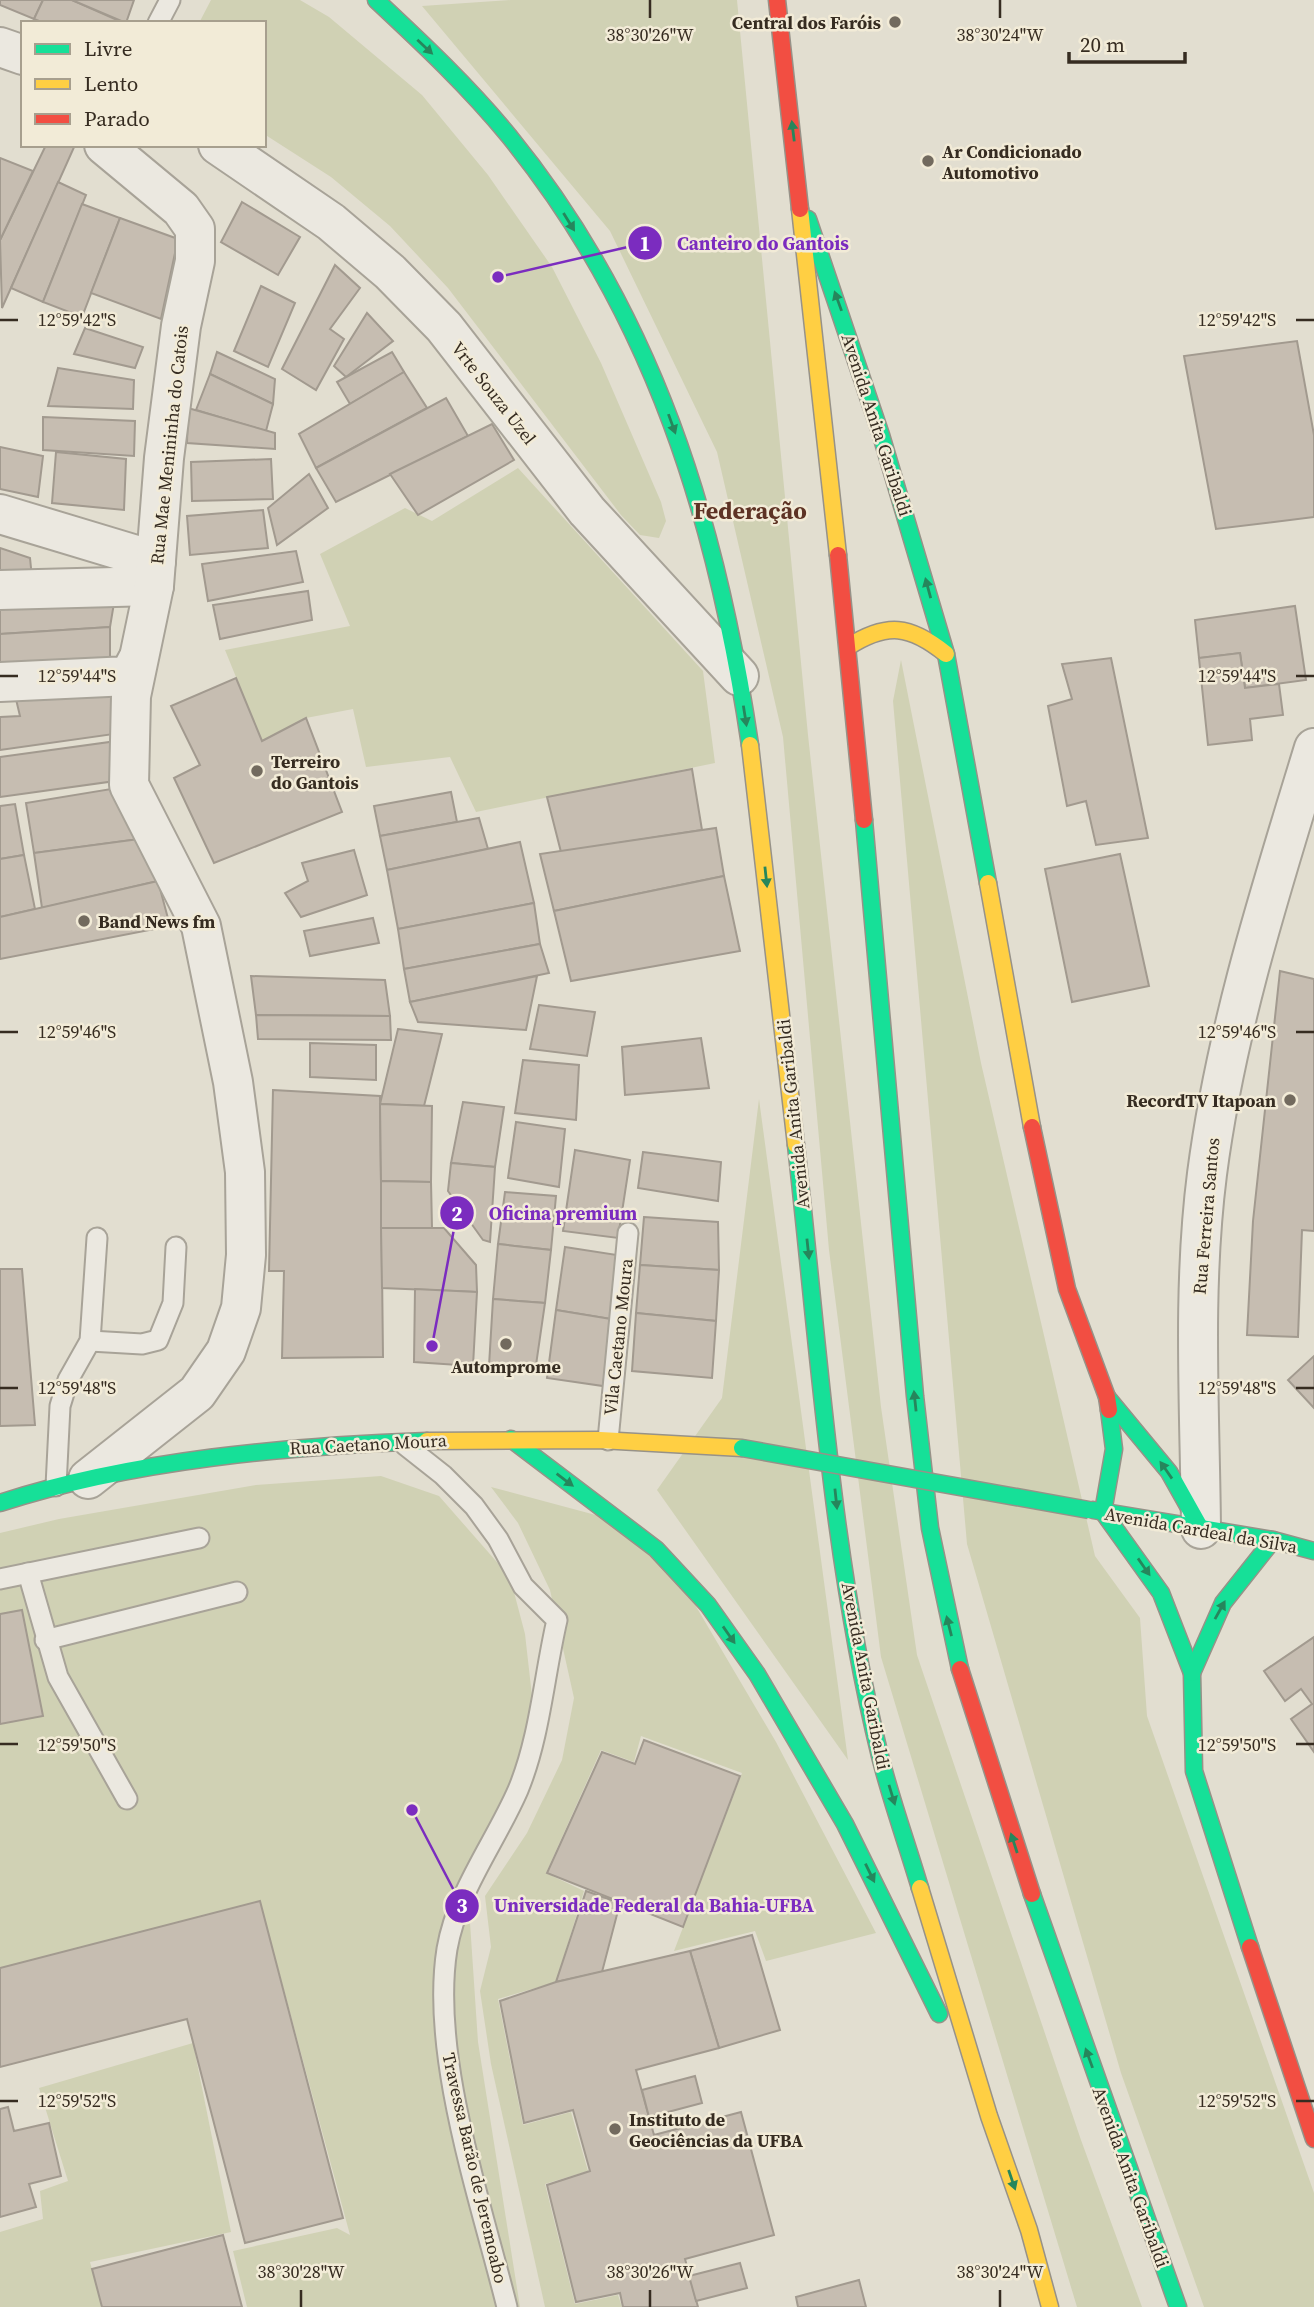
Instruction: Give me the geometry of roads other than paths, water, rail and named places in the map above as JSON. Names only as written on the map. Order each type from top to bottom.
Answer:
[{"type":"main road","name":"Avenida Anita Garibaldi","points":[[376,0],[450,70],[511,138],[558,204],[608,285],[651,369],[702,511],[725,602],[759,809],[839,1531],[855,1635],[880,1756],[989,2116],[1029,2230],[1050,2307]]},
{"type":"main road","name":"Avenida Anita Garibaldi","points":[[778,0],[848,647],[915,1396],[930,1528],[942,1599],[958,1664],[1051,1953],[1178,2307]]},
{"type":"main road","name":"Avenida Anita Garibaldi","points":[[801,199],[842,311],[925,574],[946,654],[1035,1142],[1067,1289],[1107,1398],[1114,1449],[1096,1511]]},
{"type":"main road","points":[[848,647],[883,628],[906,629],[925,636],[946,654]]},
{"type":"main road","name":"Avenida Anita Garibaldi","points":[[1107,1398],[1168,1472],[1201,1529]]},
{"type":"main road","points":[[511,1438],[656,1549],[708,1605],[757,1674],[845,1824],[989,2116]]},
{"type":"main road","name":"Rua Caetano Moura","points":[[0,1503],[72,1482],[266,1450],[398,1440],[608,1440],[742,1448]]},
{"type":"main road","name":"Avenida Cardeal da Silva","points":[[742,1448],[1273,1541],[1314,1551]]},
{"type":"main road","points":[[1096,1511],[1161,1593],[1192,1672],[1191,1730],[1194,1771],[1314,2140]]},
{"type":"main road","points":[[1192,1672],[1223,1603],[1273,1541]]},
{"type":"street","points":[[0,47],[21,54]]},
{"type":"street","name":"Rua Mae Menininha do Catois","points":[[72,1482],[197,1393],[226,1351],[241,1308],[246,1255],[245,1172],[233,1082],[201,926],[129,785],[131,696],[155,574],[181,326],[195,261],[195,229],[181,209],[106,147]]},
{"type":"street","name":"Vrte Souza Uzel","points":[[221,147],[331,222],[390,272],[444,327],[587,511],[738,676]]},
{"type":"street","points":[[0,514],[155,574]]},
{"type":"street","points":[[0,590],[155,574]]},
{"type":"street","points":[[0,682],[129,676],[137,661]]},
{"type":"street","name":"Rua Ferreira Santos","points":[[1201,1529],[1199,1288],[1209,1164],[1236,1013],[1314,748]]},
{"type":"lane","points":[[159,21],[170,0]]},
{"type":"lane","name":"Vila Caetano Moura","points":[[608,1440],[628,1233]]},
{"type":"lane","points":[[72,1482],[60,1406],[68,1380],[90,1341],[97,1238]]},
{"type":"lane","points":[[90,1341],[142,1344],[158,1340],[173,1303],[176,1247]]},
{"type":"lane","name":"Travessa Barão de Jeremoabo","points":[[398,1440],[443,1475],[474,1506],[498,1539],[523,1586],[557,1620],[534,1741],[518,1790],[464,1894],[447,1948],[443,2014],[452,2080],[507,2307]]},
{"type":"lane","points":[[0,1579],[199,1538]]},
{"type":"lane","points":[[28,1573],[45,1640],[58,1677],[127,1799]]},
{"type":"lane","points":[[45,1640],[237,1592]]},
{"type":"place","name":"Central dos Faróis","points":[[895,22]]},
{"type":"place","name":"Ar Condicionado Automotivo","points":[[928,161]]},
{"type":"place","name":"Canteiro do Gantois","points":[[498,277]]},
{"type":"place","name":"Terreiro do Gantois","points":[[257,771]]},
{"type":"place","name":"Band News fm","points":[[84,921]]},
{"type":"place","name":"RecordTV Itapoan","points":[[1290,1100]]},
{"type":"place","name":"Automprome","points":[[506,1344]]},
{"type":"place","name":"Oficina premium","points":[[432,1346]]},
{"type":"place","name":"Universidade Federal da Bahia-UFBA","points":[[412,1810]]},
{"type":"place","name":"Instituto de Geociências da UFBA","points":[[615,2129]]},
{"type":"district","name":"Federação","points":[[750,510]]}]
